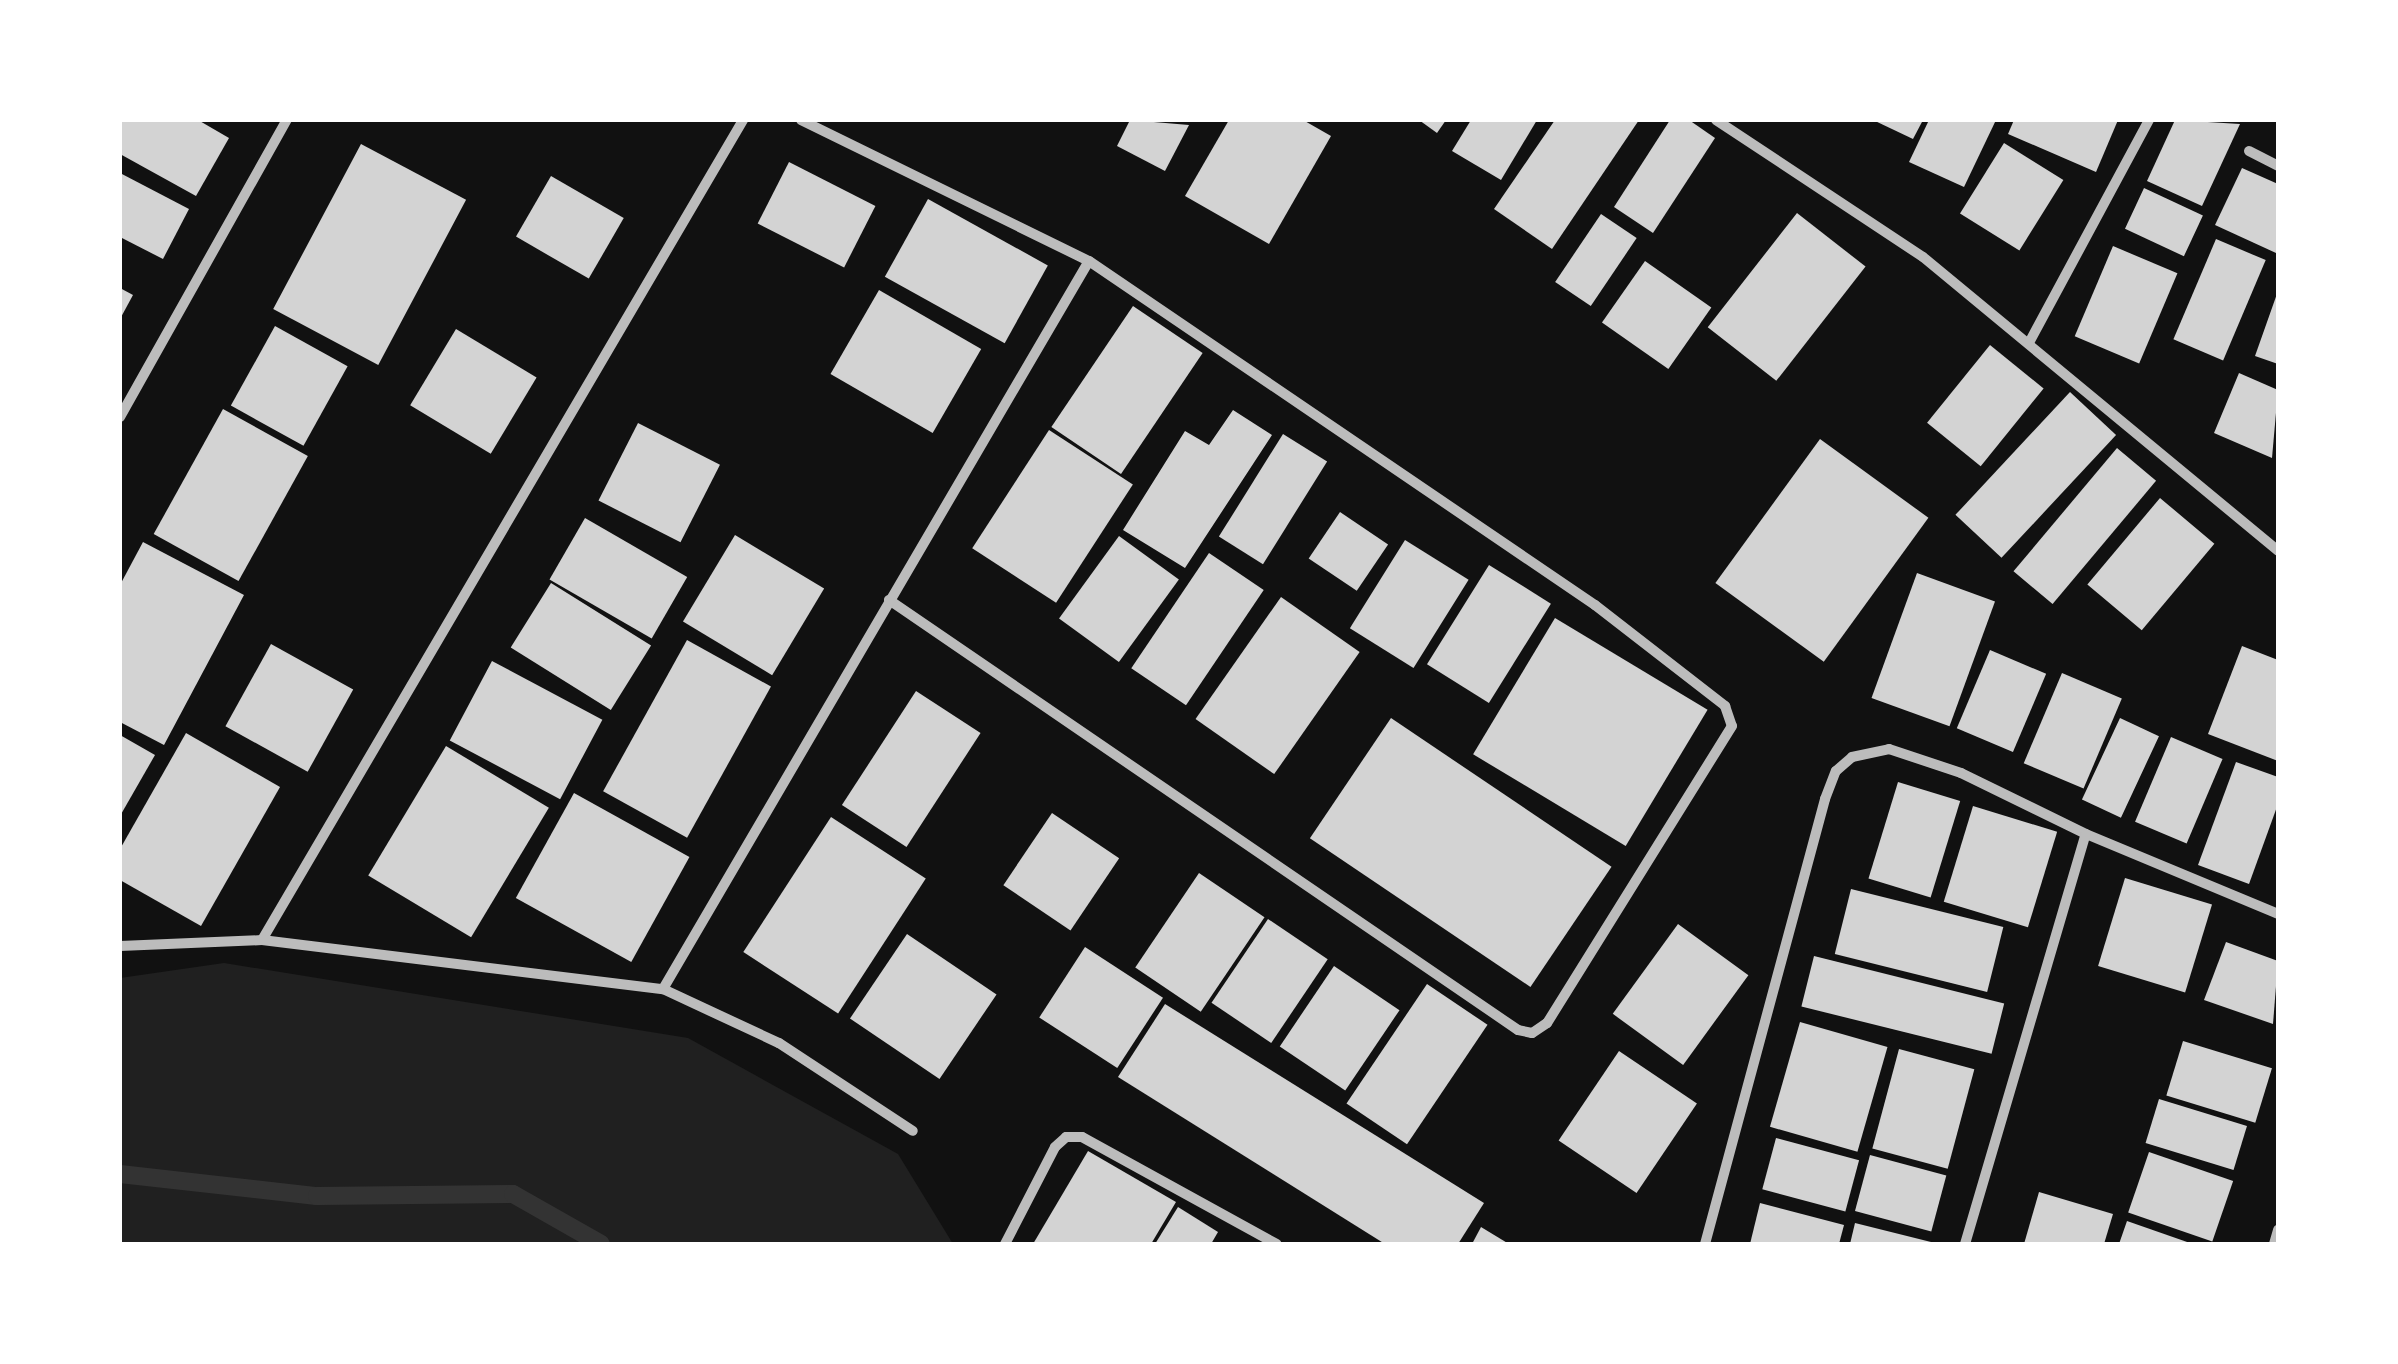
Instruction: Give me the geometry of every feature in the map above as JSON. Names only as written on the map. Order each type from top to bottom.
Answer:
[{"type":"street","points":[[120,417],[287,120]]},
{"type":"street","points":[[262,940],[744,120]]},
{"type":"street","points":[[800,120],[1088,262],[1595,605],[1731,715],[1730,734],[1629,882],[1547,1023],[1532,1033],[1518,1030],[889,600]]},
{"type":"street","points":[[1716,120],[1923,257],[2030,341],[2274,546],[2278,526]]},
{"type":"street","points":[[2030,341],[2149,120]]},
{"type":"street","points":[[2249,151],[2278,166]]},
{"type":"street","points":[[663,989],[1088,262]]},
{"type":"street","points":[[1706,1244],[1836,771],[1852,756],[1889,750],[1961,773],[2086,834],[2278,914]]},
{"type":"street","points":[[1965,1244],[2086,834]]},
{"type":"street","points":[[120,946],[262,940],[663,989],[780,1043],[913,1131]]},
{"type":"street","points":[[1005,1244],[1055,1147],[1066,1137],[1082,1136],[1277,1244]]},
{"type":"street","points":[[2274,1244],[2278,1230]]},
{"type":"shaded area","points":[[224,963],[688,1038],[898,1154],[953,1244],[120,1244],[120,978]]},
{"type":"building","points":[[120,120],[198,120],[229,138],[196,196],[120,154]]},
{"type":"building","points":[[1130,120],[1189,125],[1165,171],[1117,146]]},
{"type":"building","points":[[1229,120],[1303,120],[1331,136],[1269,244],[1185,196]]},
{"type":"building","points":[[1419,120],[1446,120],[1437,133]]},
{"type":"building","points":[[1471,120],[1537,120],[1501,180],[1452,151]]},
{"type":"building","points":[[1555,120],[1639,120],[1552,249],[1494,209]]},
{"type":"building","points":[[1670,120],[1689,120],[1715,138],[1653,233],[1614,207]]},
{"type":"building","points":[[1873,120],[1923,120],[1913,139]]},
{"type":"building","points":[[1929,120],[1996,120],[1964,187],[1909,162]]},
{"type":"building","points":[[2014,120],[2118,120],[2096,172],[2008,134]]},
{"type":"building","points":[[2175,120],[2240,124],[2202,206],[2147,181]]},
{"type":"building","points":[[2004,143],[2063,180],[2019,250],[1960,213]]},
{"type":"building","points":[[361,144],[466,200],[378,365],[273,309]]},
{"type":"building","points":[[789,162],[875,206],[844,268],[758,223]]},
{"type":"building","points":[[2242,168],[2278,184],[2276,253],[2215,225]]},
{"type":"building","points":[[120,173],[189,209],[163,259],[120,237]]},
{"type":"building","points":[[551,176],[624,218],[589,279],[516,237]]},
{"type":"building","points":[[2144,188],[2203,215],[2184,256],[2125,229]]},
{"type":"building","points":[[928,199],[1048,265],[1005,343],[885,277]]},
{"type":"building","points":[[1797,213],[1866,267],[1776,381],[1708,327]]},
{"type":"building","points":[[1601,214],[1637,238],[1591,306],[1555,282]]},
{"type":"building","points":[[2216,239],[2266,260],[2223,360],[2173,339]]},
{"type":"building","points":[[2113,246],[2177,273],[2139,364],[2075,336]]},
{"type":"building","points":[[1645,261],[1711,307],[1668,369],[1602,322]]},
{"type":"building","points":[[120,288],[133,295],[120,319]]},
{"type":"building","points":[[879,290],[981,349],[933,433],[830,374]]},
{"type":"building","points":[[2278,291],[2278,364],[2255,356]]},
{"type":"building","points":[[1133,306],[1203,353],[1121,474],[1051,427]]},
{"type":"building","points":[[275,326],[348,366],[303,446],[231,406]]},
{"type":"building","points":[[456,329],[537,377],[491,454],[410,405]]},
{"type":"building","points":[[1990,345],[2044,388],[1981,466],[1927,423]]},
{"type":"building","points":[[2239,373],[2278,390],[2272,458],[2214,433]]},
{"type":"building","points":[[2070,392],[2116,435],[2001,558],[1955,515]]},
{"type":"building","points":[[223,409],[308,456],[239,581],[154,534]]},
{"type":"building","points":[[1233,410],[1272,435],[1185,568],[1123,530],[1185,431],[1209,445]]},
{"type":"building","points":[[638,423],[720,465],[680,542],[599,501]]},
{"type":"building","points":[[1049,430],[1133,484],[1056,603],[972,548]]},
{"type":"building","points":[[1283,434],[1327,462],[1263,564],[1219,537]]},
{"type":"building","points":[[1820,439],[1928,518],[1824,662],[1715,583]]},
{"type":"building","points":[[2117,448],[2156,481],[2053,604],[2014,571]]},
{"type":"building","points":[[2160,498],[2214,544],[2142,630],[2087,585]]},
{"type":"building","points":[[1340,512],[1388,544],[1357,591],[1309,558]]},
{"type":"building","points":[[585,518],[687,577],[652,638],[550,579]]},
{"type":"building","points":[[735,535],[824,589],[772,675],[683,622]]},
{"type":"building","points":[[1119,536],[1179,579],[1119,662],[1059,619]]},
{"type":"building","points":[[1405,540],[1469,580],[1413,668],[1350,628]]},
{"type":"building","points":[[143,542],[244,595],[164,745],[120,722],[120,585]]},
{"type":"building","points":[[1209,553],[1264,590],[1186,705],[1131,668]]},
{"type":"building","points":[[1489,565],[1551,604],[1489,703],[1427,664]]},
{"type":"building","points":[[1917,573],[1995,601],[1950,726],[1872,698]]},
{"type":"building","points":[[551,583],[651,646],[611,710],[511,647]]},
{"type":"building","points":[[1281,597],[1360,652],[1274,774],[1196,719]]},
{"type":"building","points":[[1555,618],[1708,710],[1626,846],[1473,754]]},
{"type":"building","points":[[687,640],[771,687],[687,838],[603,791]]},
{"type":"building","points":[[271,644],[353,690],[308,772],[225,726]]},
{"type":"building","points":[[2242,646],[2278,660],[2278,761],[2208,734]]},
{"type":"building","points":[[1990,650],[2046,674],[2013,752],[1957,728]]},
{"type":"building","points":[[492,661],[602,720],[560,799],[450,740]]},
{"type":"building","points":[[2062,673],[2122,698],[2084,789],[2024,763]]},
{"type":"building","points":[[916,691],[981,733],[907,847],[842,805]]},
{"type":"building","points":[[1391,718],[1612,867],[1530,987],[1310,838]]},
{"type":"building","points":[[2120,718],[2159,736],[2121,818],[2082,800]]},
{"type":"building","points":[[186,733],[280,787],[201,926],[120,880],[120,849]]},
{"type":"building","points":[[120,735],[155,755],[120,816]]},
{"type":"building","points":[[2171,737],[2223,759],[2187,844],[2135,822]]},
{"type":"building","points":[[446,746],[549,808],[471,937],[368,875]]},
{"type":"building","points":[[2236,762],[2278,777],[2278,804],[2249,884],[2198,865]]},
{"type":"building","points":[[1898,782],[1960,801],[1931,898],[1868,879]]},
{"type":"building","points":[[574,793],[689,857],[631,962],[516,898]]},
{"type":"building","points":[[1973,806],[2057,832],[2028,927],[1944,902]]},
{"type":"building","points":[[1052,813],[1119,858],[1071,930],[1003,885]]},
{"type":"building","points":[[831,817],[926,879],[838,1014],[743,952]]},
{"type":"building","points":[[1199,873],[1264,917],[1201,1012],[1135,968]]},
{"type":"building","points":[[2125,878],[2212,905],[2185,993],[2098,966]]},
{"type":"building","points":[[1851,889],[2003,927],[1987,992],[1835,954]]},
{"type":"building","points":[[1268,919],[1328,959],[1271,1043],[1212,1003]]},
{"type":"building","points":[[1678,924],[1748,975],[1683,1065],[1613,1014]]},
{"type":"building","points":[[907,934],[997,994],[939,1079],[850,1019]]},
{"type":"building","points":[[2226,942],[2278,961],[2273,1024],[2204,1000]]},
{"type":"building","points":[[1085,947],[1163,998],[1117,1068],[1039,1017]]},
{"type":"building","points":[[1814,956],[2004,1003],[1992,1054],[1801,1006]]},
{"type":"building","points":[[1334,966],[1399,1010],[1345,1091],[1280,1046]]},
{"type":"building","points":[[1427,984],[1488,1025],[1407,1144],[1346,1103]]},
{"type":"building","points":[[1165,1004],[1484,1203],[1458,1244],[1385,1244],[1118,1077]]},
{"type":"building","points":[[1800,1022],[1887,1047],[1857,1152],[1770,1127]]},
{"type":"building","points":[[2183,1041],[2272,1068],[2255,1123],[2166,1096]]},
{"type":"building","points":[[1899,1049],[1974,1069],[1948,1169],[1872,1148]]},
{"type":"building","points":[[1619,1051],[1697,1104],[1637,1193],[1559,1141]]},
{"type":"building","points":[[2159,1099],[2247,1126],[2234,1170],[2146,1143]]},
{"type":"building","points":[[1776,1138],[1859,1160],[1845,1211],[1762,1189]]},
{"type":"building","points":[[1088,1151],[1176,1202],[1151,1244],[1033,1244]]},
{"type":"building","points":[[2149,1152],[2233,1181],[2212,1241],[2128,1213]]},
{"type":"building","points":[[1870,1155],[1946,1175],[1931,1231],[1855,1211]]},
{"type":"building","points":[[2039,1192],[2113,1214],[2104,1244],[2024,1244]]},
{"type":"building","points":[[1760,1203],[1844,1225],[1839,1244],[1750,1244]]},
{"type":"building","points":[[1178,1207],[1218,1232],[1211,1244],[1155,1244]]},
{"type":"building","points":[[2127,1221],[2190,1243],[2190,1244],[2119,1244]]},
{"type":"building","points":[[1855,1223],[1935,1243],[1935,1244],[1850,1244]]},
{"type":"building","points":[[1481,1227],[1509,1244],[1472,1244]]},
{"type":"waterway","points":[[120,1174],[317,1196],[513,1194],[601,1244]]}]
